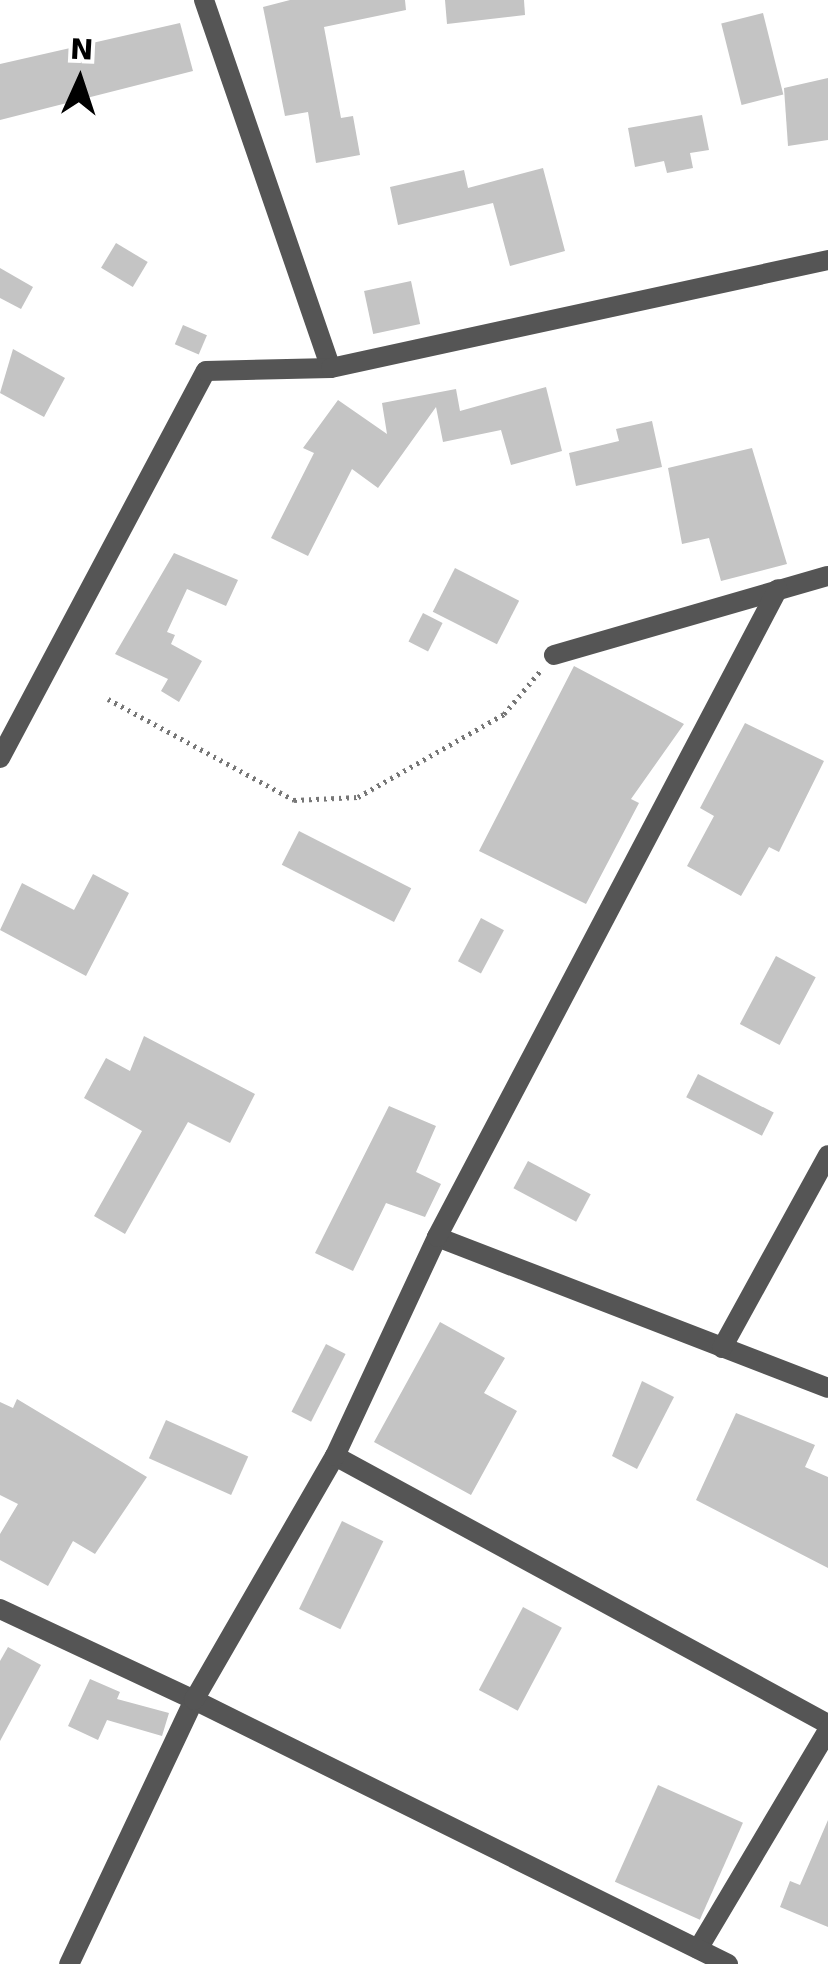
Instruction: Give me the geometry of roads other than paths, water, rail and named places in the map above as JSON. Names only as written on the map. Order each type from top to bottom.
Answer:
[{"type":"street","points":[[204,0],[331,368]]},
{"type":"street","points":[[0,758],[206,371],[331,368],[828,260]]},
{"type":"street","points":[[554,655],[828,576]]},
{"type":"street","points":[[69,1964],[194,1700],[335,1456],[437,1237],[778,588]]},
{"type":"street","points":[[722,1348],[828,1155]]},
{"type":"street","points":[[437,1237],[828,1388]]},
{"type":"street","points":[[335,1456],[828,1727],[698,1950]]},
{"type":"street","points":[[0,1609],[194,1700],[728,1964]]}]
